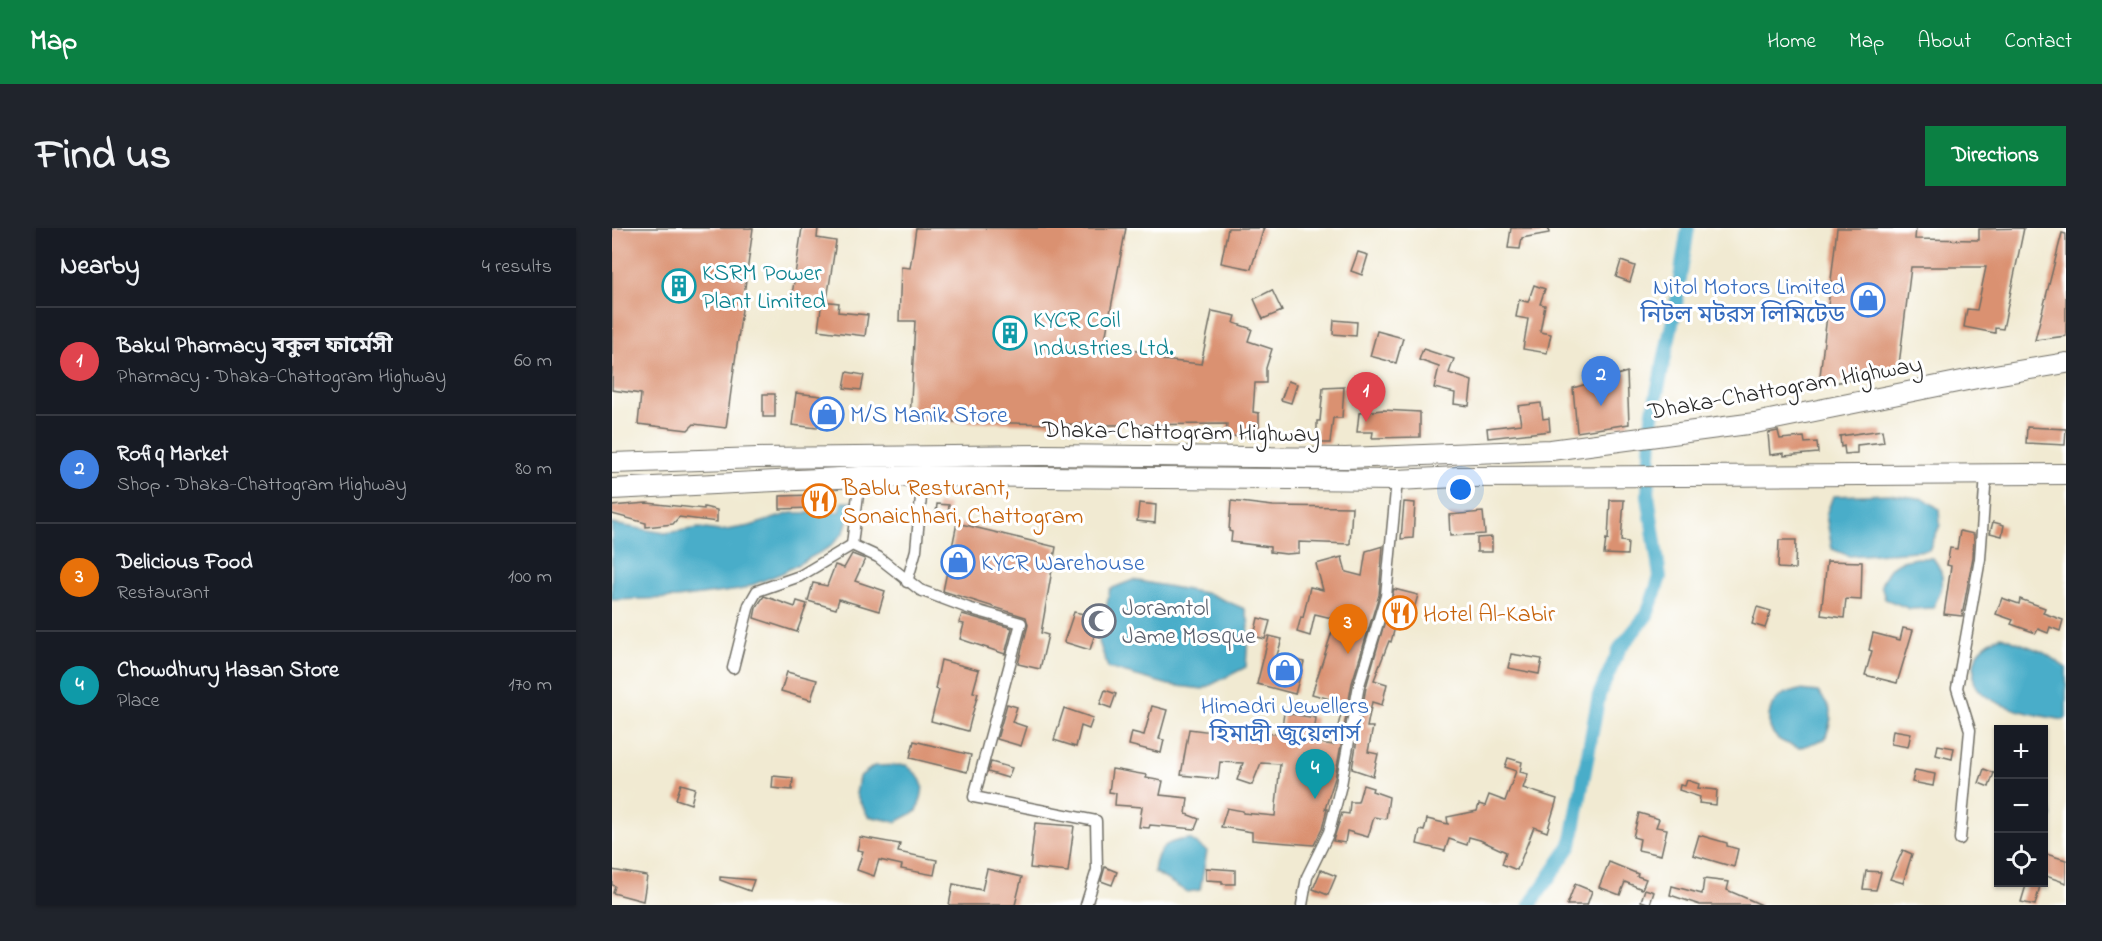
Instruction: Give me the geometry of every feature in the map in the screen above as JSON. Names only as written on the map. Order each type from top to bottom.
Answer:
[{"type":"highway","name":"Dhaka-Chattogram Highway","points":[[612,462],[1042,455],[1346,458],[1551,450],[1755,423],[1977,378],[2066,363]]},
{"type":"highway","name":"Dhaka-Chattogram Highway","points":[[612,489],[923,476],[1397,480],[1458,477],[1986,474]]},
{"type":"highway","points":[[1986,474],[2066,474]]},
{"type":"street","points":[[1960,839],[1970,730],[1958,688],[1980,559],[1986,474]]},
{"type":"street","points":[[907,582],[916,550],[923,476]]},
{"type":"street","points":[[852,545],[860,477]]},
{"type":"street","points":[[1302,905],[1307,877],[1329,832],[1341,785],[1359,685],[1386,596],[1397,480]]},
{"type":"street","points":[[852,545],[878,557],[920,590],[968,608],[1021,622],[974,797],[1096,821],[1097,870],[1086,905]]},
{"type":"street","points":[[733,668],[749,605],[757,591],[800,576],[852,545]]},
{"type":"water","points":[[1889,494],[1925,499],[1939,509],[1940,525],[1929,550],[1849,556],[1832,549],[1826,515],[1833,496]]},
{"type":"water","points":[[842,502],[853,502],[844,532],[830,547],[782,573],[740,590],[677,598],[612,600],[612,524],[665,533],[699,528],[720,531],[750,526],[791,513],[839,512]]},
{"type":"water","points":[[1933,558],[1941,571],[1941,588],[1933,608],[1910,609],[1885,599],[1881,585],[1890,568],[1903,561]]},
{"type":"water","points":[[1133,580],[1210,594],[1245,609],[1249,623],[1246,667],[1203,689],[1169,685],[1108,668],[1099,642],[1110,589]]},
{"type":"water","points":[[2001,636],[2043,652],[2066,668],[2066,717],[2064,720],[2015,710],[2002,705],[1981,692],[1975,684],[1974,664],[1978,653]]},
{"type":"water","points":[[1799,690],[1818,692],[1830,709],[1831,719],[1825,739],[1799,748],[1777,738],[1770,728],[1769,716],[1776,700],[1785,694]]},
{"type":"water","points":[[906,765],[921,780],[923,790],[917,811],[896,822],[868,816],[856,794],[859,777],[874,766]]},
{"type":"water","points":[[2048,800],[2052,816],[2048,822]]},
{"type":"water","points":[[1190,839],[1207,851],[1200,890],[1187,892],[1154,872],[1157,857],[1164,847],[1174,841]]},
{"type":"building","name":"KSRM Power Plant Limited","points":[[612,228],[753,228],[726,428],[694,424],[688,430],[638,424],[641,394],[612,390]]},
{"type":"building","points":[[802,228],[818,228],[817,238],[836,241],[827,300],[792,295]]},
{"type":"building","name":"KYCR Coil Industries Ltd.","points":[[916,228],[1126,228],[1104,345],[1158,355],[1162,360],[1201,364],[1212,311],[1236,316],[1234,323],[1252,329],[1248,341],[1272,349],[1266,368],[1266,383],[1255,383],[1253,412],[1259,413],[1259,437],[1226,436],[1227,424],[1107,425],[910,421],[915,321],[899,321],[901,267],[910,268]]},
{"type":"building","points":[[1228,228],[1264,228],[1251,269],[1221,263]]},
{"type":"building","points":[[1511,228],[1548,228],[1549,233],[1522,238],[1520,249],[1508,248]]},
{"type":"building","name":"Nitol Motors Limited নিটল মটরস লিমিটেড","points":[[1837,228],[1916,228],[1915,239],[1979,240],[1979,229],[2024,228],[2003,329],[1995,328],[1995,333],[1964,327],[1967,309],[1977,310],[1986,267],[1911,267],[1898,373],[1819,385]]},
{"type":"building","points":[[2062,233],[2066,234],[2066,336],[2035,340]]},
{"type":"building","points":[[1358,252],[1368,255],[1362,275],[1351,271]]},
{"type":"building","points":[[1621,261],[1635,266],[1630,282],[1616,277]]},
{"type":"building","points":[[1534,285],[1545,289],[1540,304],[1545,305],[1540,332],[1551,334],[1547,353],[1523,349],[1528,319],[1516,317],[1519,300],[1528,302]]},
{"type":"building","points":[[1272,290],[1282,311],[1263,319],[1254,299]]},
{"type":"building","points":[[822,301],[839,303],[838,312],[868,315],[865,336],[818,330]]},
{"type":"building","points":[[1334,320],[1357,322],[1356,336],[1333,334]]},
{"type":"building","points":[[1377,331],[1403,338],[1396,363],[1370,356]]},
{"type":"building","points":[[1423,349],[1454,359],[1449,373],[1472,381],[1469,406],[1454,404],[1455,393],[1434,388],[1439,367],[1419,360]]},
{"type":"building","points":[[847,372],[864,375],[861,390],[844,388]]},
{"type":"building","points":[[1627,372],[1629,424],[1577,432],[1573,388]]},
{"type":"building","points":[[1288,381],[1297,384],[1291,403],[1281,400]]},
{"type":"building","points":[[1344,387],[1342,418],[1333,418],[1330,443],[1317,443],[1317,421],[1320,421],[1323,388]]},
{"type":"building","points":[[796,393],[821,396],[817,428],[792,425]]},
{"type":"building","points":[[763,394],[775,394],[775,417],[763,417]]},
{"type":"building","points":[[1541,403],[1543,419],[1549,418],[1550,431],[1488,438],[1487,428],[1521,424],[1518,406]]},
{"type":"building","points":[[1382,410],[1420,412],[1420,437],[1372,438],[1373,432],[1357,432],[1359,413]]},
{"type":"building","points":[[2027,427],[2066,429],[2065,445],[2026,443]]},
{"type":"building","points":[[1882,430],[1884,442],[1857,445],[1857,453],[1845,454],[1844,446],[1841,447],[1840,436]]},
{"type":"building","points":[[1778,431],[1780,439],[1804,437],[1805,443],[1817,442],[1818,453],[1770,455],[1768,433]]},
{"type":"building","points":[[812,495],[812,508],[780,509],[780,496]]},
{"type":"building","points":[[1610,500],[1624,500],[1621,541],[1628,542],[1627,555],[1604,554],[1606,539],[1608,540]]},
{"type":"building","points":[[1231,501],[1273,506],[1352,507],[1350,544],[1299,542],[1299,553],[1286,554],[1270,552],[1270,547],[1231,542],[1232,532],[1229,531]]},
{"type":"building","points":[[1404,502],[1415,503],[1413,538],[1401,539]]},
{"type":"building","points":[[647,503],[717,510],[717,522],[679,517],[673,524],[646,527],[646,523],[612,514],[612,506]]},
{"type":"building","points":[[1139,503],[1156,505],[1155,523],[1137,521]]},
{"type":"building","points":[[937,504],[949,505],[948,516],[936,514]]},
{"type":"building","points":[[1483,512],[1485,534],[1450,536],[1449,515]]},
{"type":"building","points":[[1993,522],[2004,525],[2002,536],[1990,533]]},
{"type":"building","points":[[957,523],[1056,547],[1041,633],[1048,635],[1040,669],[1018,664],[1028,625],[1026,617],[943,591]]},
{"type":"building","points":[[1960,531],[1974,534],[1973,557],[1962,616],[1944,614],[1951,566],[1947,565],[1950,548],[1957,549]]},
{"type":"building","points":[[1492,537],[1492,552],[1477,552],[1477,538]]},
{"type":"building","points":[[1779,540],[1796,540],[1795,569],[1778,568]]},
{"type":"building","points":[[1383,546],[1379,595],[1352,683],[1335,778],[1325,809],[1327,809],[1322,829],[1314,845],[1252,840],[1252,832],[1221,827],[1227,808],[1243,811],[1243,813],[1275,816],[1280,764],[1261,763],[1252,785],[1237,780],[1243,763],[1220,762],[1218,779],[1181,775],[1189,729],[1236,735],[1236,733],[1281,734],[1284,713],[1316,718],[1313,742],[1333,745],[1344,703],[1312,694],[1336,619],[1315,614],[1310,636],[1297,632],[1301,617],[1303,618],[1310,587],[1323,590],[1316,564],[1342,557],[1346,572],[1362,576],[1366,551]]},
{"type":"building","points":[[852,554],[865,559],[855,581],[885,591],[879,611],[839,599],[836,609],[808,601],[813,583],[827,586],[835,565],[844,568]]},
{"type":"building","points":[[1827,561],[1862,562],[1861,600],[1846,599],[1844,618],[1821,615]]},
{"type":"building","points":[[1394,589],[1418,595],[1411,620],[1398,616],[1391,642],[1389,641],[1374,680],[1387,684],[1382,705],[1372,702],[1367,727],[1373,727],[1368,752],[1378,754],[1373,776],[1352,769],[1366,687]]},
{"type":"building","points":[[764,596],[795,607],[797,601],[807,604],[797,632],[754,618],[756,608]]},
{"type":"building","points":[[2002,598],[2019,604],[2020,599],[2045,608],[2043,613],[2063,620],[2060,631],[2050,627],[2048,633],[2038,629],[2036,633],[2011,624],[2013,620],[1996,614]]},
{"type":"building","points":[[1757,607],[1771,611],[1765,628],[1752,624]]},
{"type":"building","points":[[1074,612],[1100,617],[1090,650],[1064,642]]},
{"type":"building","points":[[962,614],[1012,628],[1005,654],[960,639],[964,624],[959,623]]},
{"type":"building","points":[[1258,618],[1270,621],[1265,639],[1254,636]]},
{"type":"building","points":[[1903,628],[1913,630],[1897,683],[1865,675],[1872,651],[1869,650],[1873,633],[1900,640]]},
{"type":"building","points":[[1269,636],[1282,639],[1277,655],[1304,662],[1295,694],[1257,684]]},
{"type":"building","points":[[1511,654],[1542,659],[1539,674],[1508,668]]},
{"type":"building","points":[[941,660],[979,670],[973,692],[978,693],[968,731],[931,721],[939,690],[935,689]]},
{"type":"building","points":[[787,672],[817,680],[811,700],[781,691]]},
{"type":"building","points":[[1105,690],[1116,694],[1111,708],[1100,704]]},
{"type":"building","points":[[1007,704],[1017,707],[1012,722],[1027,727],[1021,746],[997,739]]},
{"type":"building","points":[[1152,706],[1167,710],[1159,739],[1164,740],[1161,753],[1129,745],[1132,732],[1144,735]]},
{"type":"building","points":[[1064,708],[1093,718],[1089,729],[1081,726],[1076,747],[1054,740]]},
{"type":"building","points":[[1893,730],[1911,733],[1908,747],[1891,744]]},
{"type":"building","points":[[914,741],[971,755],[967,772],[910,758]]},
{"type":"building","points":[[1938,745],[1954,748],[1952,759],[1936,755]]},
{"type":"building","points":[[1508,758],[1522,762],[1520,772],[1528,774],[1523,788],[1557,799],[1547,832],[1534,827],[1517,870],[1502,864],[1506,852],[1469,837],[1467,845],[1449,839],[1445,851],[1417,844],[1420,830],[1424,831],[1427,819],[1448,824],[1447,817],[1477,811],[1479,804],[1485,806],[1489,795],[1505,801],[1516,771],[1505,767]]},
{"type":"building","points":[[991,762],[1012,768],[1008,778],[988,772]]},
{"type":"building","points":[[1112,769],[1147,775],[1146,778],[1163,781],[1160,795],[1188,798],[1186,814],[1199,819],[1195,829],[1150,825],[1149,828],[1139,827],[1142,807],[1115,805],[1116,793],[1109,792]]},
{"type":"building","points":[[1984,769],[1994,773],[1989,787],[1979,783]]},
{"type":"building","points":[[1915,770],[1935,774],[1933,786],[1912,782]]},
{"type":"building","points":[[773,776],[793,778],[792,790],[772,788]]},
{"type":"building","points":[[1687,780],[1699,784],[1698,788],[1717,790],[1716,805],[1699,803],[1700,797],[1679,790],[1680,785],[1685,786]]},
{"type":"building","points":[[681,784],[695,788],[691,804],[676,799]]},
{"type":"building","points":[[1363,785],[1389,797],[1386,819],[1374,817],[1368,837],[1347,831],[1345,843],[1333,841],[1342,813],[1349,814],[1350,802],[1358,802]]},
{"type":"building","points":[[1639,813],[1659,819],[1656,827],[1667,829],[1661,855],[1638,850],[1640,839],[1633,837]]},
{"type":"building","points":[[1035,823],[1074,826],[1068,872],[1030,868]]},
{"type":"building","points":[[1699,835],[1727,843],[1727,846],[1738,849],[1734,867],[1693,855]]},
{"type":"building","points":[[860,837],[900,844],[898,852],[937,860],[934,875],[901,869],[902,865],[879,860],[874,876],[857,870],[863,851],[857,850]]},
{"type":"building","points":[[1903,850],[1912,854],[1903,883],[1890,879]]},
{"type":"building","points":[[2048,855],[2066,860],[2066,883],[2048,877]]},
{"type":"building","points":[[1609,862],[1646,879],[1642,889],[1625,882],[1620,895],[1599,887]]},
{"type":"building","points":[[1105,867],[1117,872],[1112,885],[1101,881]]},
{"type":"building","points":[[1206,868],[1235,870],[1235,884],[1206,880]]},
{"type":"building","points":[[987,869],[1022,877],[1015,905],[949,905],[953,884],[982,890]]},
{"type":"building","points":[[612,870],[647,876],[643,901],[613,893],[615,886],[612,885]]},
{"type":"building","points":[[1321,870],[1336,876],[1328,895],[1313,889]]},
{"type":"building","points":[[1866,871],[1881,872],[1876,890],[1863,889]]},
{"type":"building","points":[[720,877],[754,880],[750,891],[720,880]]},
{"type":"building","points":[[1704,879],[1729,882],[1727,890],[1762,905],[1700,905],[1670,895],[1672,886],[1702,894]]},
{"type":"building","points":[[1575,884],[1592,891],[1587,905],[1567,905]]},
{"type":"building","points":[[2026,887],[2040,887],[2035,905],[2021,902]]},
{"type":"building","points":[[1645,889],[1654,892],[1650,904],[1641,901]]},
{"type":"waterway","points":[[1530,905],[1571,845],[1599,695],[1620,648],[1647,615],[1660,577],[1648,495],[1652,416],[1675,310],[1688,228]]},
{"type":"place","name":"KSRM Power Plant Limited","points":[[679,286]]},
{"type":"place","name":"Nitol Motors Limited নিটল মটরস লিমিটেড","points":[[1868,300]]},
{"type":"place","name":"KYCR Coil Industries Ltd.","points":[[1010,333]]},
{"type":"place","name":"Rofiq Market","points":[[1601,406]]},
{"type":"place","name":"M/S Manik Store","points":[[827,414]]},
{"type":"place","name":"Bakul Pharmacy বকুল ফার্মেসী","points":[[1366,422]]},
{"type":"place","name":"Bablu Resturant, Sonaichhari, Chattogram","points":[[819,501]]},
{"type":"place","name":"KYCR Warehouse","points":[[958,562]]},
{"type":"place","name":"Hotel Al-Kabir","points":[[1400,613]]},
{"type":"place","name":"Joramtol Jame Mosque","points":[[1099,621]]},
{"type":"place","name":"Delicious Food","points":[[1348,654]]},
{"type":"place","name":"Himadri Jewellers হিমাদ্রী জুয়েলার্স","points":[[1285,670]]},
{"type":"place","name":"Chowdhury Hasan Store","points":[[1315,799]]}]
